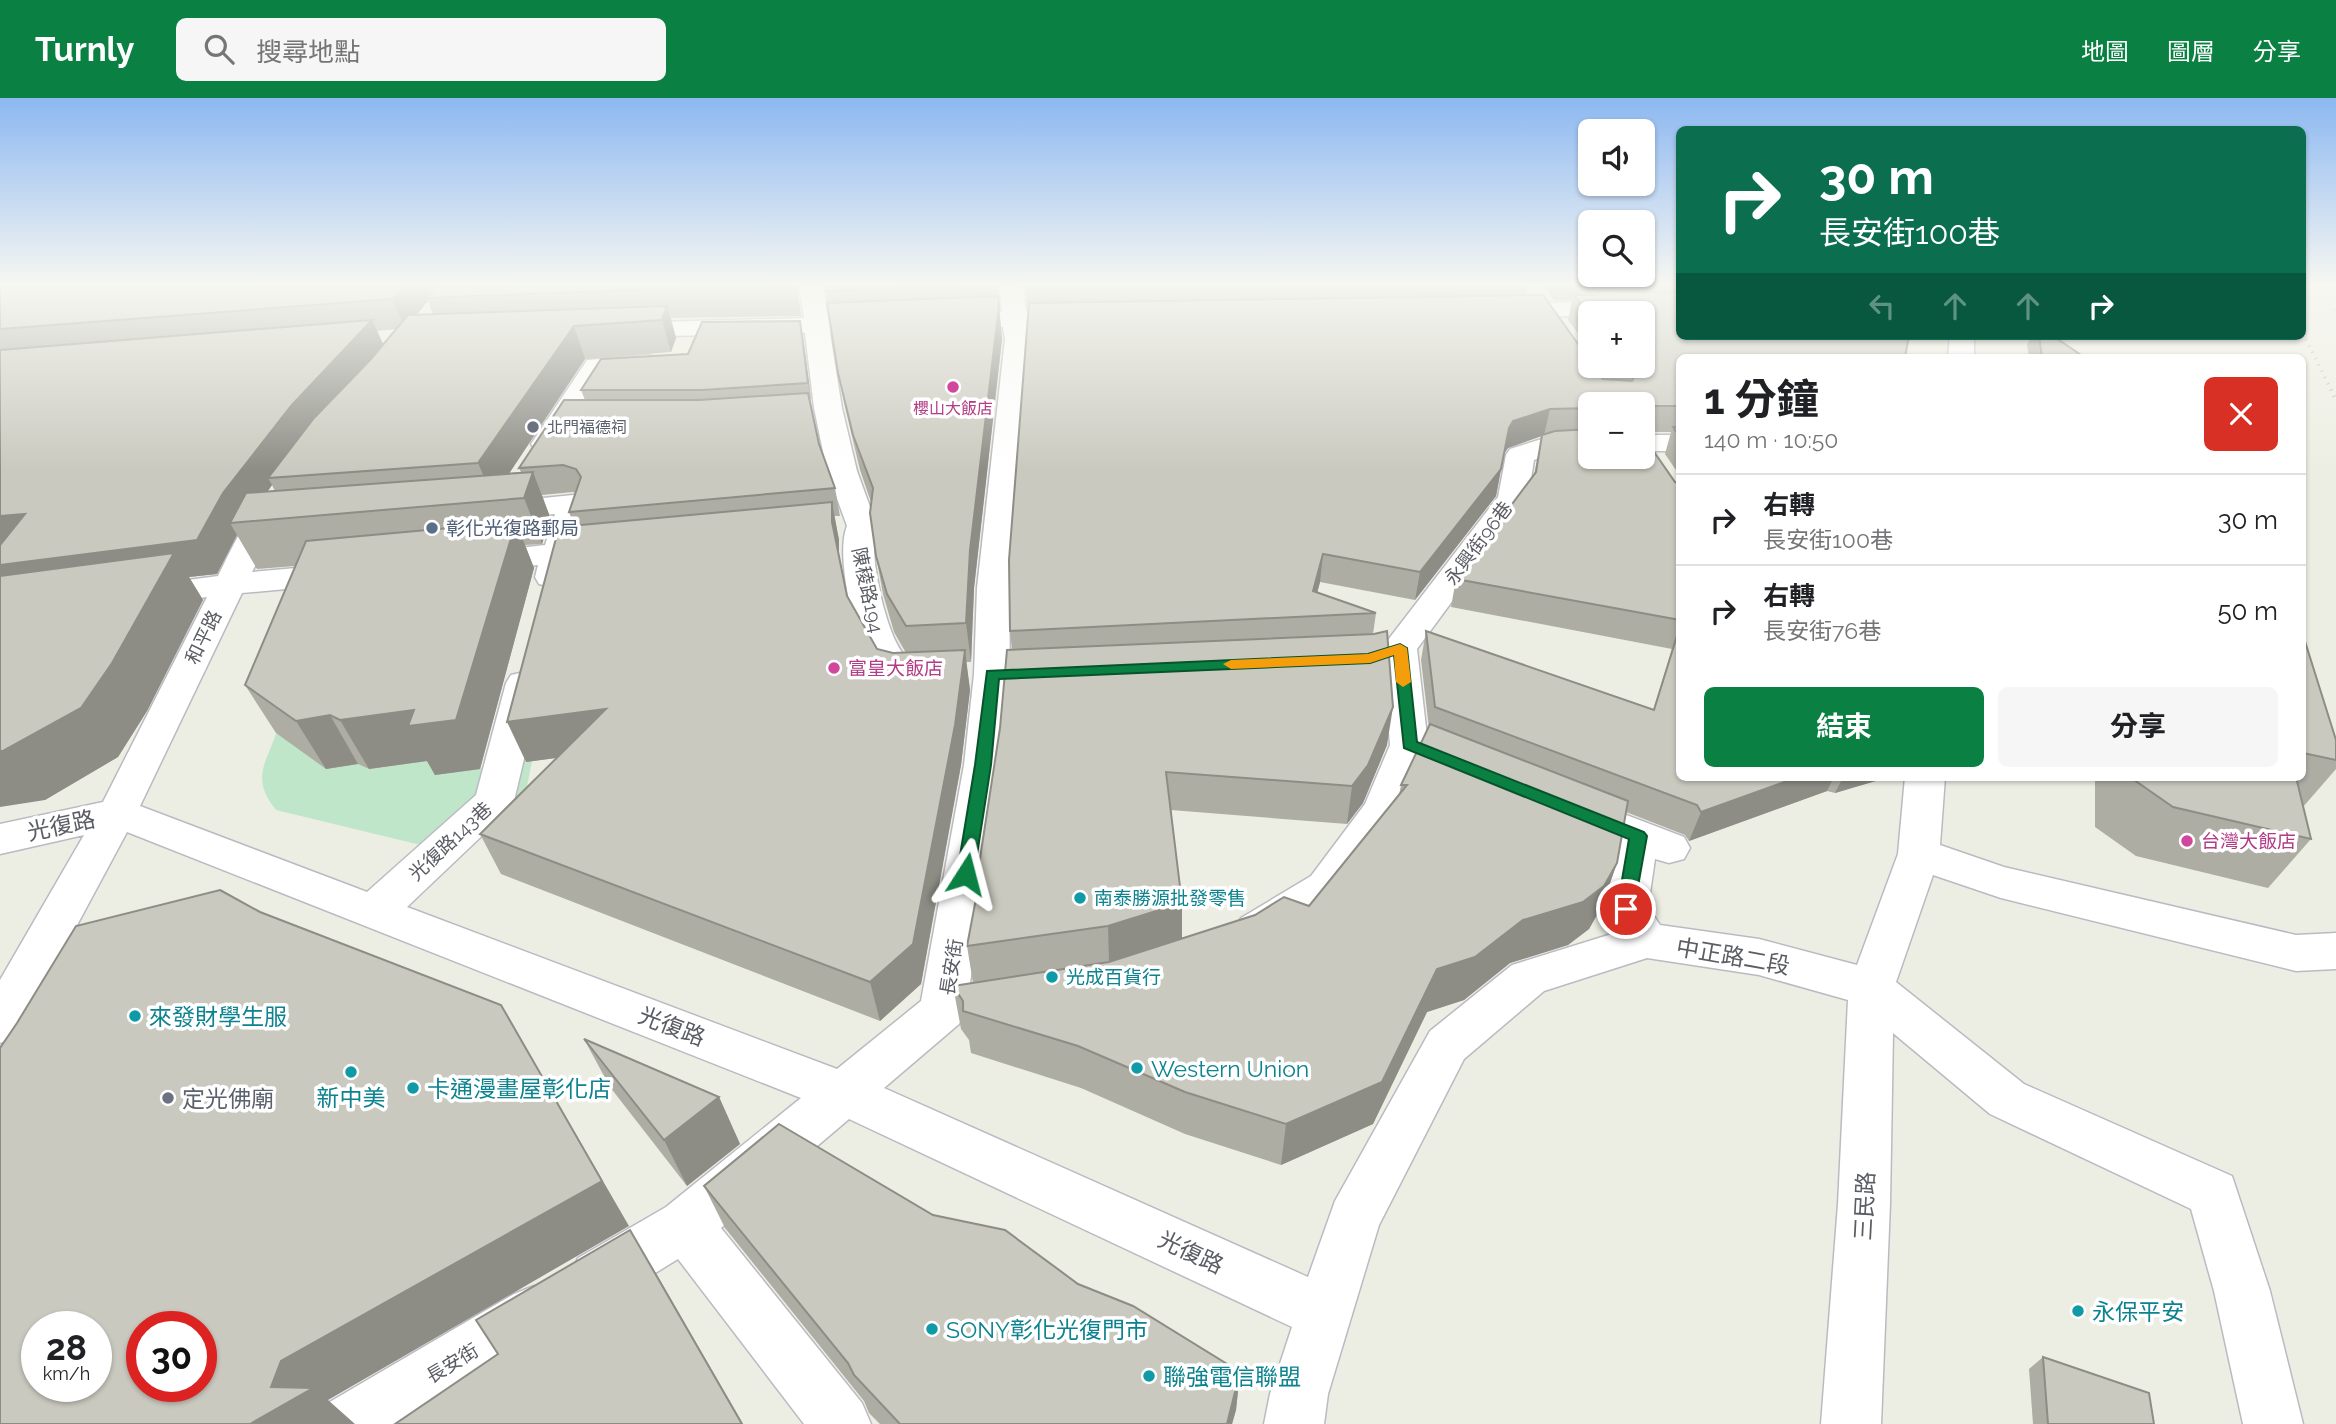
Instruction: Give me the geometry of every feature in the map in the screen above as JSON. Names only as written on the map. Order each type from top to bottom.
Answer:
[{"type":"street","points":[[503,510],[526,473],[577,416],[596,365],[683,347]]},
{"type":"street","name":"陳稜路194","points":[[816,347],[814,409],[842,471],[848,527],[858,539],[858,559],[875,634],[900,679],[982,675]]},
{"type":"street","name":"長安街","points":[[349,1424],[685,1225],[844,1093],[960,1008],[983,765],[982,675],[1016,347]]},
{"type":"street","points":[[1655,452],[1676,444]]},
{"type":"street","name":"永興街96巷","points":[[1400,648],[1513,498],[1520,455],[1545,447],[1578,446]]},
{"type":"street","name":"和平路","points":[[0,1023],[117,813],[259,528],[289,487]]},
{"type":"street","points":[[462,513],[573,504],[544,606]]},
{"type":"street","points":[[259,528],[300,525]]},
{"type":"street","points":[[448,564],[626,548]]},
{"type":"street","points":[[108,601],[230,584],[366,572]]},
{"type":"street","name":"光復路143巷","points":[[373,911],[494,801],[534,645]]},
{"type":"street","points":[[1225,948],[1326,887],[1383,809],[1409,745],[1400,648],[1370,658],[1300,661]]},
{"type":"street","points":[[1409,745],[1447,760]]},
{"type":"street","points":[[1925,781],[1919,854],[1871,988],[2007,1099],[2213,1193],[2242,1291],[2273,1424]]},
{"type":"street","points":[[1536,796],[1653,842],[1626,909],[1647,941]]},
{"type":"street","name":"光復路","points":[[0,839],[117,813],[844,1093],[1325,1313]]},
{"type":"street","points":[[1919,854],[2001,882],[2316,952]]},
{"type":"street","name":"中正路二段","points":[[1294,1424],[1299,1394],[1354,1219],[1447,1045],[1528,978],[1647,941],[1759,957],[1871,988]]},
{"type":"street","name":"三民路","points":[[1852,1424],[1864,1204],[1871,988]]},
{"type":"street","points":[[685,1225],[841,1424]]},
{"type":"green space","points":[[277,731],[326,769],[358,764],[369,769],[440,759],[436,775],[532,761],[524,801],[462,855],[276,810],[268,799],[262,780],[265,763]]},
{"type":"building","points":[[39,347],[347,347],[291,406],[223,493],[197,540],[0,565],[0,545],[25,514],[0,516],[0,350]]},
{"type":"building","points":[[381,347],[559,347],[478,463],[268,478],[314,418]]},
{"type":"building","points":[[691,347],[803,347],[808,383],[702,390],[581,390],[601,359],[688,354]]},
{"type":"building","points":[[834,347],[994,347],[970,550],[966,623],[906,626],[887,594],[876,556],[870,513],[873,488],[853,435]]},
{"type":"building","points":[[1026,347],[1578,347],[1578,378],[1632,381],[1634,378],[1655,378],[1655,347],[1907,347],[1906,354],[1676,354],[1676,406],[1655,406],[1655,392],[1578,392],[1578,408],[1550,409],[1513,421],[1509,428],[1501,469],[1420,572],[1323,554],[1313,591],[1376,613],[1010,631],[1009,560]]},
{"type":"building","points":[[2041,347],[2069,347],[2080,354],[2042,354]]},
{"type":"building","points":[[808,393],[819,444],[835,488],[569,512],[581,477],[576,469],[563,465],[519,468],[564,400],[699,400]]},
{"type":"building","points":[[1578,430],[1578,469],[1655,469],[1655,453],[1676,482],[1676,619],[1456,579],[1536,472],[1542,435]]},
{"type":"building","points":[[533,472],[524,498],[230,523],[246,493]]},
{"type":"building","points":[[832,502],[832,522],[847,596],[877,649],[893,653],[965,650],[955,725],[913,944],[870,982],[480,834],[606,709],[507,722],[559,527]]},
{"type":"building","points":[[516,522],[456,720],[408,726],[414,710],[340,720],[330,715],[296,721],[245,685],[306,541]]},
{"type":"building","points":[[174,553],[112,663],[81,708],[0,751],[0,576]]},
{"type":"building","points":[[1387,631],[1393,707],[1368,765],[1352,786],[1166,772],[1182,903],[1108,926],[967,946],[978,888],[975,891],[1000,728],[1007,650],[1374,634]]},
{"type":"building","points":[[1426,631],[1654,710],[1676,639],[1676,781],[1787,781],[1701,812],[1697,805],[1435,707]]},
{"type":"building","points":[[2306,645],[2336,740],[2336,760],[2306,754]]},
{"type":"building","points":[[1430,724],[1628,801],[1617,863],[1604,886],[1583,902],[1523,920],[1475,957],[1437,969],[1382,1082],[1286,1124],[1185,1092],[1078,1046],[963,1011],[963,1001],[953,986],[1109,962],[1255,915],[1284,897],[1309,906],[1407,785],[1401,785]]},
{"type":"building","points":[[2136,781],[2297,781],[2311,839],[2173,807]]},
{"type":"building","points":[[220,890],[260,912],[501,1005],[602,1181],[281,1361],[271,1387],[313,1388],[250,1424],[0,1424],[0,1048],[76,926]]},
{"type":"building","points":[[584,1039],[719,1097],[664,1140]]},
{"type":"building","points":[[779,1124],[933,1215],[1005,1230],[1078,1284],[1133,1306],[1240,1372],[1227,1424],[900,1424],[854,1375],[848,1363],[704,1186]]},
{"type":"building","points":[[630,1230],[742,1424],[395,1424],[498,1354],[476,1320]]},
{"type":"building","points":[[2043,1357],[2149,1393],[2154,1424],[2048,1424]]},
{"type":"railway","points":[[2310,347],[2336,400]]},
{"type":"slow traffic","points":[[1231,664],[1370,658],[1400,648],[1403,682]]},
{"type":"place","name":"櫻山大飯店","points":[[953,387]]},
{"type":"place","name":"北門福德祠","points":[[533,427]]},
{"type":"place","name":"彰化光復路郵局","points":[[432,528]]},
{"type":"place","name":"富皇大飯店","points":[[834,668]]},
{"type":"place","name":"台灣大飯店","points":[[2187,841]]},
{"type":"place","name":"南泰勝源批發零售","points":[[1080,898]]},
{"type":"place","name":"光成百貨行","points":[[1052,977]]},
{"type":"place","name":"來發財學生服","points":[[135,1016]]},
{"type":"place","name":"Western Union","points":[[1137,1068]]},
{"type":"place","name":"新中美","points":[[351,1072]]},
{"type":"place","name":"卡通漫畫屋彰化店","points":[[413,1088]]},
{"type":"place","name":"定光佛廟","points":[[168,1098]]},
{"type":"place","name":"永保平安","points":[[2078,1311]]},
{"type":"place","name":"SONY彰化光復門市","points":[[932,1329]]},
{"type":"place","name":"聯強電信聯盟","points":[[1149,1376]]},
{"type":"route","points":[[966,874],[983,765],[992,674],[1370,658],[1400,648],[1409,745],[1638,836],[1626,909]]}]
